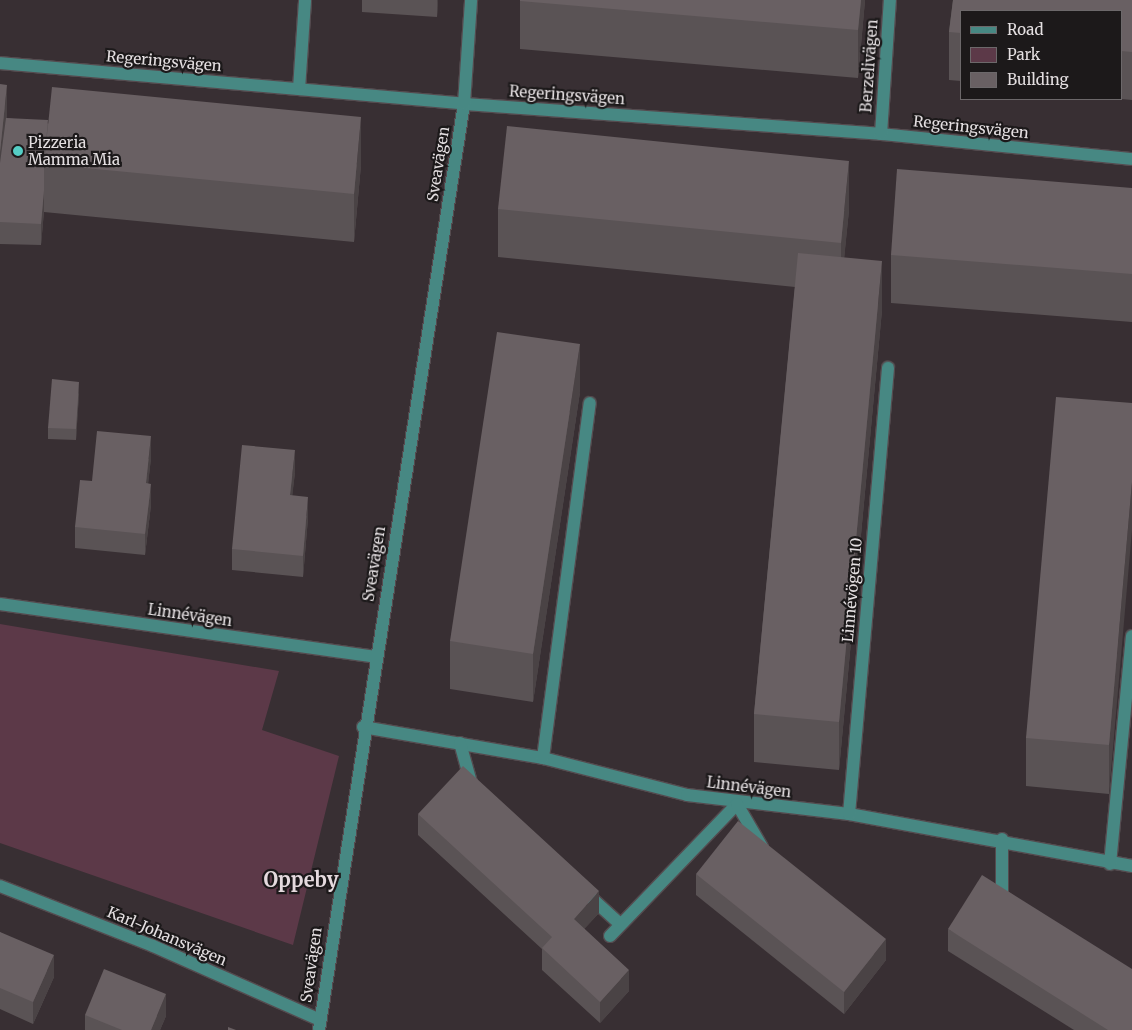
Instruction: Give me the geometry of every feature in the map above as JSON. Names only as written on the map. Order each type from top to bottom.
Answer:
[{"type":"street","points":[[298,89],[305,0]]},
{"type":"street","name":"Sveavägen","points":[[319,1025],[363,727],[464,104],[471,0]]},
{"type":"street","name":"Berzelivägen","points":[[881,134],[890,0]]},
{"type":"street","name":"Regeringsvägen","points":[[0,63],[464,104],[881,134],[1132,160]]},
{"type":"street","name":"Linnévögen 10","points":[[849,814],[888,368]]},
{"type":"street","points":[[543,758],[590,402]]},
{"type":"street","name":"Linnévägen","points":[[0,604],[375,657]]},
{"type":"street","points":[[1110,864],[1132,636]]},
{"type":"street","name":"Linnévägen","points":[[363,727],[543,758],[737,804],[849,814],[958,838],[1002,839],[1110,864],[1132,866]]},
{"type":"street","points":[[460,743],[472,788],[479,794]]},
{"type":"street","points":[[610,936],[737,804],[774,860]]},
{"type":"street","points":[[1002,839],[1002,896],[1018,907]]},
{"type":"street","points":[[578,885],[620,924]]},
{"type":"street","name":"Karl-Johansvägen","points":[[0,886],[153,946],[319,1025]]},
{"type":"green space","points":[[0,624],[279,671],[262,730],[339,756],[293,945],[0,843]]},
{"type":"building","points":[[520,0],[861,0],[858,30]]},
{"type":"building","points":[[953,0],[1132,0],[1132,52],[1122,51],[1122,10],[960,10],[960,33],[949,32]]},
{"type":"building","points":[[0,84],[7,85],[0,152]]},
{"type":"building","points":[[52,87],[361,117],[354,194],[44,164]]},
{"type":"building","points":[[6,118],[48,120],[41,224],[0,222],[0,163]]},
{"type":"building","points":[[507,126],[849,161],[841,243],[498,209]]},
{"type":"building","points":[[897,169],[1132,188],[1132,274],[891,255]]},
{"type":"building","points":[[798,253],[882,261],[839,722],[754,714]]},
{"type":"building","points":[[497,332],[580,344],[533,654],[450,641]]},
{"type":"building","points":[[52,379],[79,382],[76,429],[48,428]]},
{"type":"building","points":[[1056,397],[1132,403],[1132,482],[1109,745],[1026,738]]},
{"type":"building","points":[[97,431],[151,436],[146,483],[151,484],[145,534],[75,527],[80,480],[92,481]]},
{"type":"building","points":[[242,445],[295,450],[290,495],[308,497],[303,556],[232,549]]},
{"type":"building","points":[[463,766],[599,891],[574,919],[629,970],[600,1002],[542,948],[552,937],[418,814]]},
{"type":"building","points":[[738,821],[886,939],[844,992],[696,874]]},
{"type":"building","points":[[982,875],[1132,969],[1132,1030],[1108,1030],[948,929]]},
{"type":"building","points":[[0,932],[54,955],[33,1002],[0,988]]},
{"type":"building","points":[[104,969],[166,994],[151,1030],[122,1030],[85,1015]]},
{"type":"place","name":"Pizzeria Mamma Mia","points":[[18,151]]},
{"type":"district","name":"Oppeby","points":[[301,879]]}]
